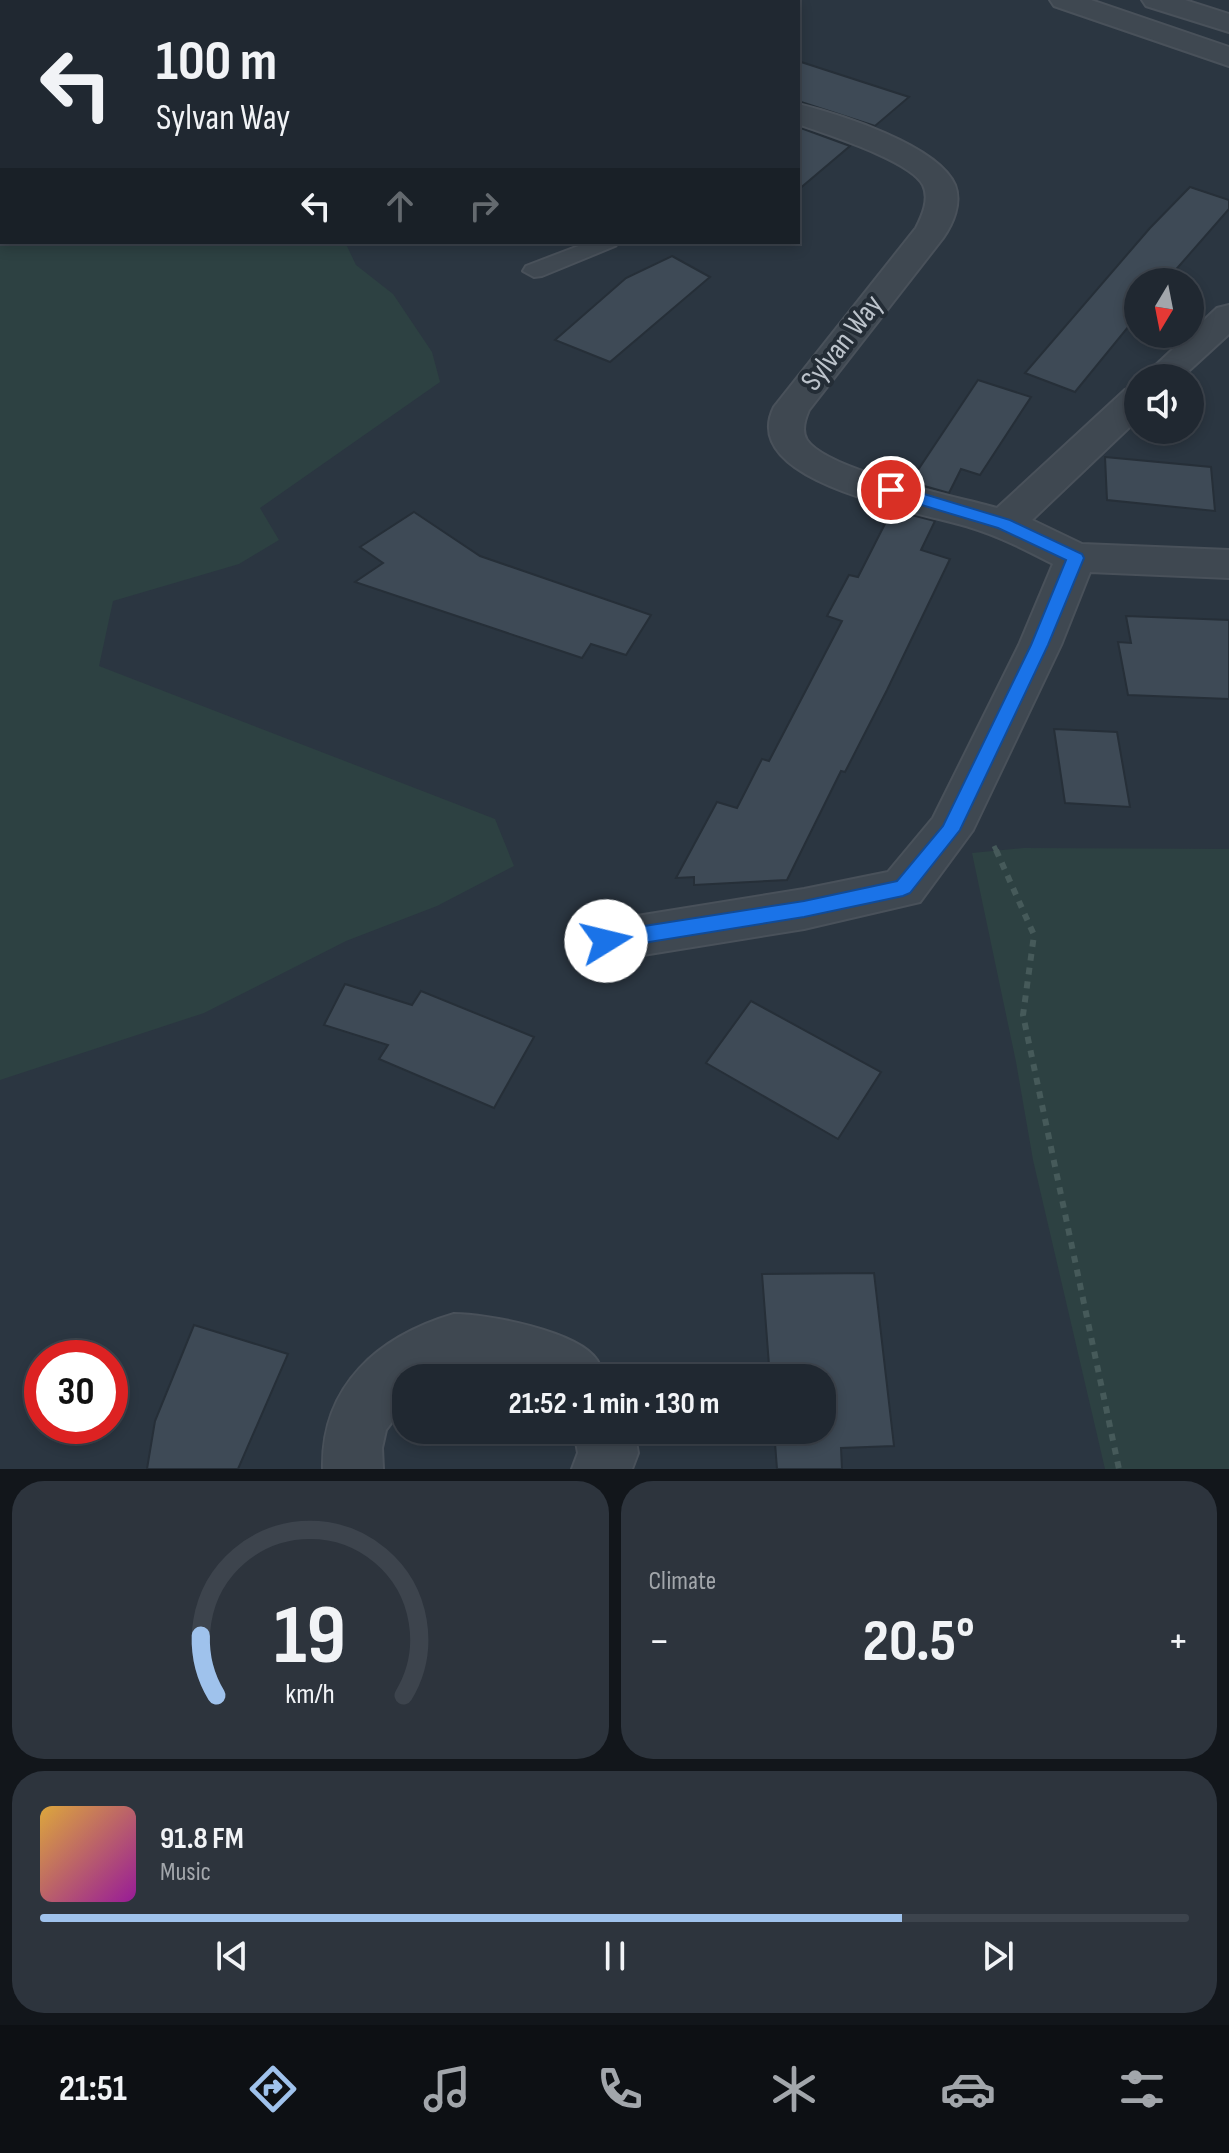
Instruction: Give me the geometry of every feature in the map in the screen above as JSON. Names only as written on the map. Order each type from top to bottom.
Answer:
[{"type":"street","points":[[1064,0],[1229,57]]},
{"type":"street","points":[[1156,0],[1229,23]]},
{"type":"street","name":"Sylvan Way","points":[[800,114],[913,160],[936,179],[942,203],[931,231],[792,407],[784,422],[792,448],[806,460],[834,473],[1004,524],[1076,558]]},
{"type":"street","points":[[1175,364],[1229,315]]},
{"type":"street","points":[[1004,524],[1124,411]]},
{"type":"street","points":[[606,941],[804,909],[903,888],[950,830],[1040,645],[1076,558],[1229,564]]},
{"type":"street","points":[[406,1364],[417,1354],[457,1341],[543,1357],[554,1364]]},
{"type":"street","points":[[353,1469],[357,1432],[371,1395],[392,1376]]},
{"type":"street","points":[[602,1469],[608,1453],[606,1444]]},
{"type":"lane","points":[[534,271],[603,244]]},
{"type":"path","points":[[1000,860],[1034,935],[1023,1015],[1119,1469]]},
{"type":"green space","points":[[0,244],[346,244],[356,265],[393,294],[432,352],[440,382],[260,508],[279,540],[239,564],[113,601],[99,666],[495,819],[514,866],[437,906],[346,941],[204,1013],[0,1080]]},
{"type":"green space","points":[[1024,848],[1229,849],[1229,1469],[1105,1469],[1033,1160],[1016,1062],[972,853]]},
{"type":"building","points":[[800,62],[909,97],[875,126],[800,102]]},
{"type":"building","points":[[800,128],[850,146],[800,188]]},
{"type":"building","points":[[1190,187],[1229,200],[1229,209],[1177,268],[1124,268],[1124,332],[1075,392],[1025,373],[1150,228]]},
{"type":"building","points":[[672,256],[710,277],[610,362],[555,340],[626,278]]},
{"type":"building","points":[[978,380],[1031,397],[980,475],[961,469],[949,493],[910,482]]},
{"type":"building","points":[[1105,457],[1211,467],[1215,511],[1107,500]]},
{"type":"building","points":[[892,510],[935,521],[921,550],[950,559],[887,690],[845,772],[841,771],[787,880],[694,885],[694,877],[676,878],[717,802],[737,808],[762,759],[769,761],[842,621],[827,616],[849,575],[858,577]]},
{"type":"building","points":[[414,512],[480,556],[651,615],[626,655],[591,644],[582,658],[355,582],[383,563],[360,547]]},
{"type":"building","points":[[1126,616],[1229,620],[1229,699],[1128,695],[1118,642],[1131,643]]},
{"type":"building","points":[[1054,729],[1117,732],[1130,807],[1065,803]]},
{"type":"building","points":[[345,984],[412,1005],[421,991],[534,1037],[494,1108],[379,1059],[388,1045],[324,1025]]},
{"type":"building","points":[[751,1001],[881,1072],[838,1139],[706,1063]]},
{"type":"building","points":[[874,1273],[894,1446],[841,1448],[842,1469],[777,1469],[775,1444],[836,1444],[836,1364],[769,1364],[762,1274]]},
{"type":"building","points":[[194,1325],[288,1354],[238,1469],[147,1469],[155,1421]]},
{"type":"route","points":[[606,941],[804,909],[903,888],[950,830],[1040,645],[1076,558],[1004,524],[891,490]]}]
